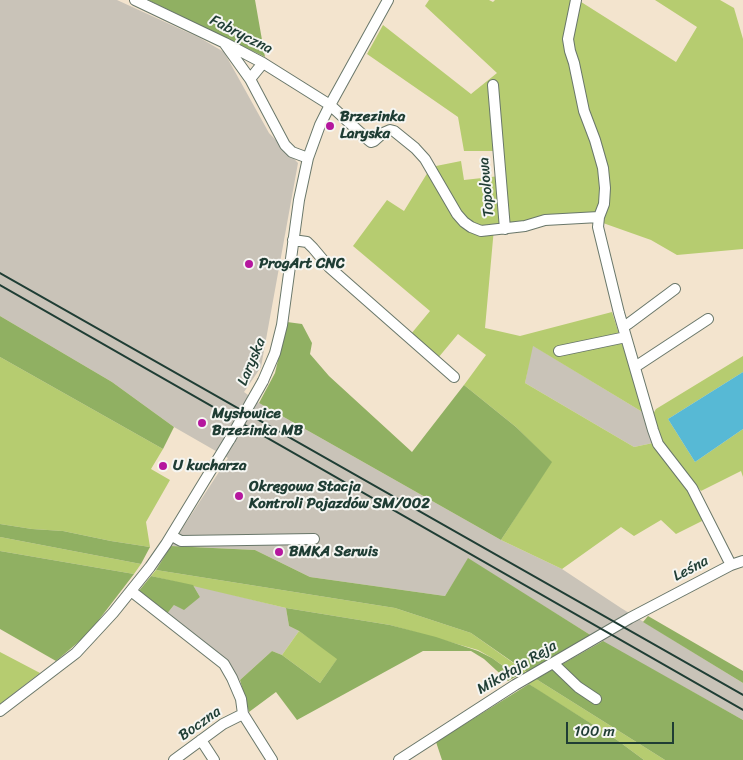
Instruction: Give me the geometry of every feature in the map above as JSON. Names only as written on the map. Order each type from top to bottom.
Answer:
[{"type":"street","name":"Fabryczna","points":[[135,0],[263,62],[330,105]]},
{"type":"street","name":"Laryska","points":[[0,711],[76,652],[131,591],[172,536],[263,381],[275,353],[282,325],[299,200],[308,158],[330,105],[388,0]]},
{"type":"street","points":[[576,0],[568,39],[584,111],[603,168],[604,204],[599,217],[598,227],[626,337],[658,444],[692,488],[731,565]]},
{"type":"street","points":[[224,43],[250,79],[285,145],[292,152],[308,158]]},
{"type":"street","points":[[250,79],[263,62]]},
{"type":"street","name":"Topolowa","points":[[493,86],[505,229],[546,220],[599,217]]},
{"type":"street","points":[[330,105],[371,142],[390,130],[415,148],[424,159],[457,214],[471,228],[481,231],[505,229]]},
{"type":"street","points":[[293,240],[307,242],[329,267],[454,377]]},
{"type":"street","points":[[623,326],[675,288]]},
{"type":"street","points":[[635,367],[708,319]]},
{"type":"street","points":[[559,351],[626,337]]},
{"type":"street","points":[[172,536],[181,541],[314,539]]},
{"type":"street","name":"Leśna","points":[[653,606],[731,565],[743,561]]},
{"type":"street","name":"Boczna","points":[[131,591],[224,664],[241,699],[243,714],[272,760]]},
{"type":"street","name":"Mikołaja Reja","points":[[399,760],[515,685],[653,606]]},
{"type":"street","points":[[550,665],[596,699]]},
{"type":"street","name":"Boczna","points":[[174,760],[223,724],[243,714]]},
{"type":"street","points":[[201,740],[214,760]]},
{"type":"shaded area","points":[[0,0],[117,0],[200,38],[224,52],[269,133],[298,163],[261,367],[244,392],[259,403],[501,540],[562,569],[621,608],[743,683],[743,720],[592,636],[468,559],[445,596],[310,577],[255,550],[171,546],[228,458],[174,427],[112,382],[0,316]]},
{"type":"shaded area","points":[[532,345],[644,413],[653,443],[634,447],[525,383]]},
{"type":"shaded area","points":[[193,585],[286,608],[289,626],[299,631],[282,655],[272,651],[240,680],[234,677],[166,615],[174,605],[200,597]]},
{"type":"green space","points":[[148,0],[255,0],[265,57]]},
{"type":"green space","points":[[429,0],[489,0],[493,2],[495,0],[578,0],[676,62],[697,27],[655,0],[720,0],[734,8],[743,39],[743,249],[677,255],[651,240],[599,220],[494,228],[485,328],[520,336],[612,312],[644,413],[533,346],[525,383],[634,447],[653,443],[682,481],[696,502],[700,512],[702,521],[676,534],[661,520],[634,536],[621,527],[562,569],[501,540],[551,462],[516,427],[464,385],[486,355],[458,334],[438,358],[411,334],[430,311],[353,246],[387,200],[404,211],[431,167],[461,161],[464,180],[500,176],[496,151],[464,151],[458,117],[367,54],[383,25],[471,94],[497,73],[425,6]]},
{"type":"green space","points":[[0,316],[112,382],[174,427],[163,449],[0,357]]},
{"type":"green space","points":[[287,322],[302,324],[312,343],[310,354],[329,376],[412,452],[464,385],[516,427],[552,462],[501,540],[259,403],[275,373]]},
{"type":"green space","points":[[743,356],[743,372],[668,419],[695,462],[743,429],[743,477],[741,471],[701,491],[662,443],[653,414],[656,409]]},
{"type":"green space","points":[[0,357],[163,449],[151,469],[170,480],[146,522],[150,547],[63,531],[0,524]]},
{"type":"green space","points":[[0,524],[63,531],[150,547],[141,564],[0,537]]},
{"type":"green space","points":[[0,537],[141,564],[134,574],[0,551]]},
{"type":"green space","points":[[171,546],[255,550],[310,577],[445,596],[468,558],[592,636],[527,672],[471,633],[395,608],[156,570]]},
{"type":"green space","points":[[0,551],[134,574],[88,634],[56,661],[0,629]]},
{"type":"green space","points":[[156,570],[395,608],[471,633],[536,679],[665,760],[644,760],[617,740],[478,650],[390,625],[286,608],[151,576]]},
{"type":"green space","points":[[151,576],[193,585],[200,597],[184,610],[174,605],[166,615],[138,592]]},
{"type":"green space","points":[[286,608],[390,625],[436,637],[478,651],[492,658],[517,676],[508,681],[484,659],[471,651],[423,651],[297,720],[276,692],[249,712],[240,680],[272,651],[282,655],[320,683],[337,659],[299,631],[289,626]]},
{"type":"green space","points":[[648,616],[743,671],[743,683],[643,622]]},
{"type":"green space","points":[[299,631],[338,658],[320,683],[282,655]]},
{"type":"green space","points":[[603,641],[743,720],[743,760],[665,760],[536,679]]},
{"type":"green space","points":[[0,652],[40,673],[0,704]]},
{"type":"green space","points":[[529,684],[617,740],[644,760],[442,760],[436,742]]},
{"type":"water","points":[[743,372],[743,429],[695,462],[668,419]]},
{"type":"railway","points":[[0,273],[743,695]]},
{"type":"railway","points":[[0,285],[743,710]]},
{"type":"place","name":"Brzezinka Laryska","points":[[330,126]]},
{"type":"place","name":"ProgArt CNC","points":[[249,264]]},
{"type":"place","name":"Mysłowice Brzezinka MB","points":[[202,423]]},
{"type":"place","name":"U kucharza","points":[[163,466]]},
{"type":"place","name":"Okręgowa Stacja Kontroli Pojazdów SM/002","points":[[239,496]]},
{"type":"place","name":"BMKA Serwis","points":[[279,552]]}]
